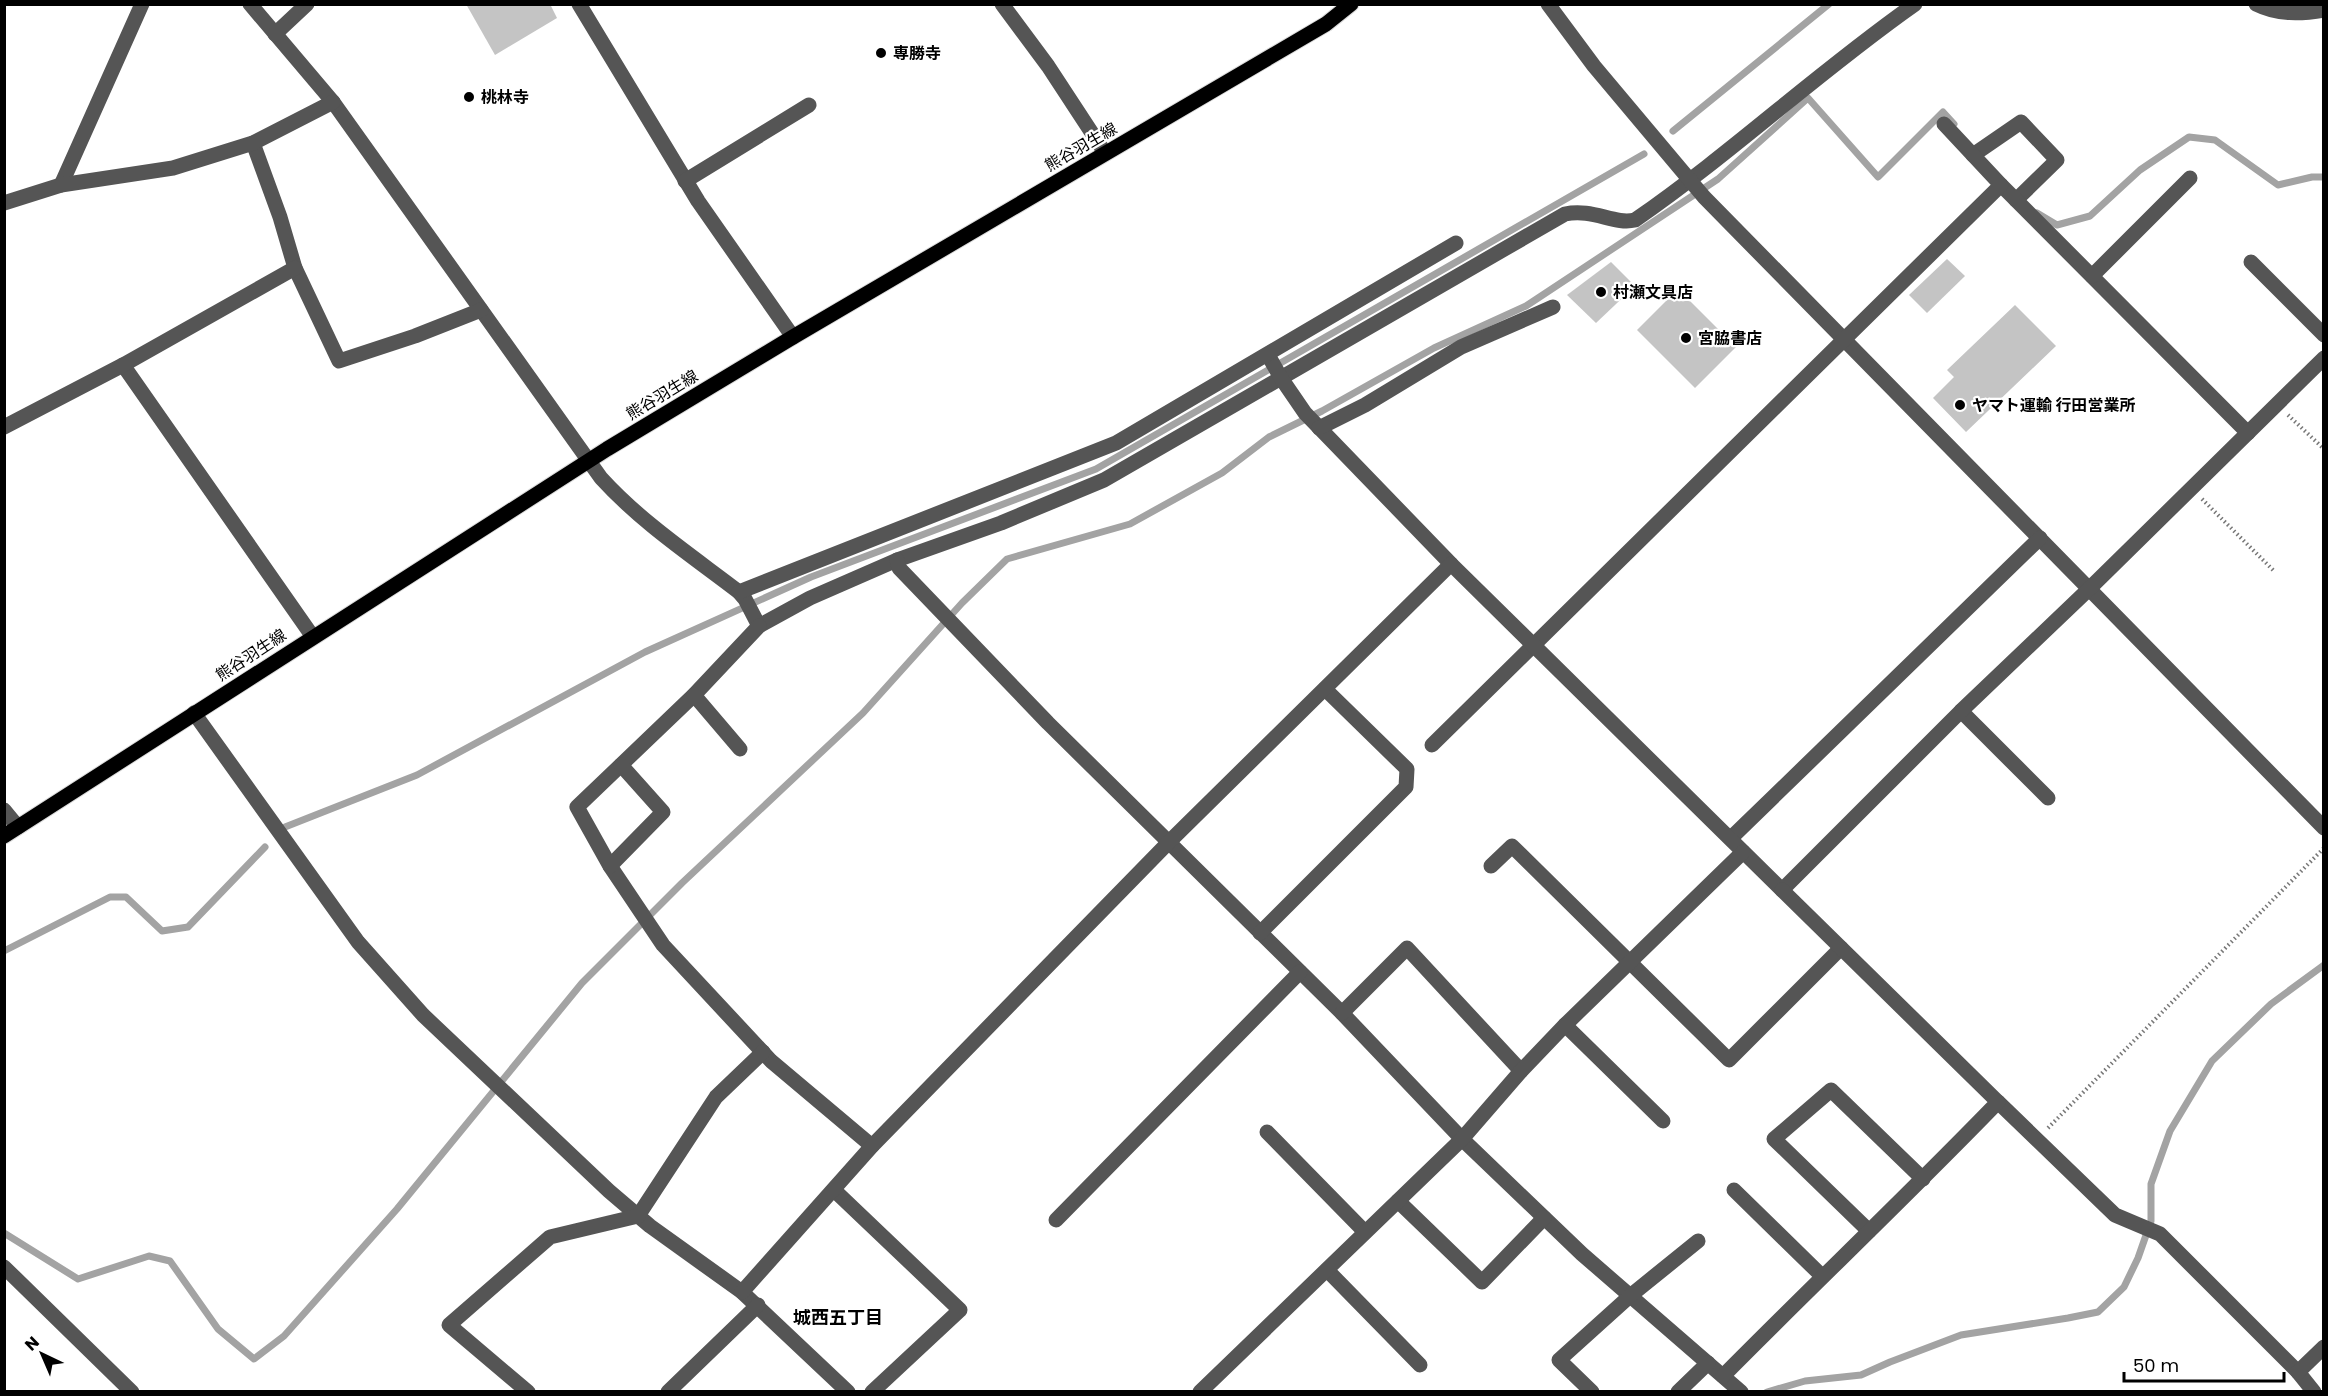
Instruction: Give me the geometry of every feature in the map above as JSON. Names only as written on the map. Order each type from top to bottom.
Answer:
[{"type":"main road","name":"熊谷羽生線","points":[[4,836],[589,460],[793,337],[1326,24],[1351,4]]},
{"type":"street","points":[[62,185],[142,4]]},
{"type":"street","points":[[250,4],[333,102],[616,495],[745,601],[759,626]]},
{"type":"street","points":[[274,34],[307,4]]},
{"type":"street","points":[[579,4],[686,181],[793,337]]},
{"type":"street","points":[[1002,4],[1048,66],[1105,153]]},
{"type":"street","points":[[1548,4],[1594,66],[1696,188],[2324,828]]},
{"type":"street","points":[[745,601],[1116,443],[1472,270],[1565,214],[1584,211],[1627,222],[1635,220],[1696,188],[1845,55],[1915,4]]},
{"type":"street","points":[[2256,4],[2263,8],[2300,15],[2324,10]]},
{"type":"street","points":[[4,203],[62,185],[173,168],[253,143],[333,102]]},
{"type":"street","points":[[686,181],[809,105]]},
{"type":"street","points":[[1973,155],[2021,122],[2057,160],[2016,200]]},
{"type":"street","points":[[1944,124],[2001,185],[2248,433]]},
{"type":"street","points":[[253,143],[280,217],[295,268],[339,362],[416,336],[481,310]]},
{"type":"street","points":[[2092,276],[2190,178]]},
{"type":"street","points":[[1432,745],[2001,185]]},
{"type":"street","points":[[872,1146],[763,1052],[663,945],[610,866],[577,807],[694,695],[759,626],[810,598],[897,560],[1001,523],[1104,480],[1456,243]]},
{"type":"street","points":[[2251,262],[2324,335]]},
{"type":"street","points":[[4,427],[123,365],[295,268]]},
{"type":"street","points":[[1313,421],[1365,405],[1461,347],[1553,307]]},
{"type":"street","points":[[1782,890],[1961,711],[2324,358]]},
{"type":"street","points":[[123,365],[313,637]]},
{"type":"street","points":[[1274,366],[1313,421],[1451,564],[2115,1215],[2160,1234],[2298,1372],[2314,1392]]},
{"type":"street","points":[[1731,838],[2040,538]]},
{"type":"street","points":[[897,560],[899,568],[1047,723],[1342,1013],[1462,1139],[1630,1296],[1741,1392]]},
{"type":"street","points":[[742,1292],[872,1146],[1168,843],[1451,564]]},
{"type":"street","points":[[1260,933],[1406,787],[1407,769],[1325,688]]},
{"type":"street","points":[[694,695],[740,749]]},
{"type":"street","points":[[1961,711],[2048,798]]},
{"type":"street","points":[[194,713],[358,942],[423,1015],[507,1096],[638,1216],[758,1305],[848,1392]]},
{"type":"street","points":[[610,866],[663,812],[621,765]]},
{"type":"street","points":[[4,810],[18,827]]},
{"type":"street","points":[[1491,866],[1512,846],[1729,1060],[1841,948]]},
{"type":"street","points":[[1200,1392],[1217,1386],[1327,1269],[1462,1139],[1521,1071],[1565,1025],[1743,852]]},
{"type":"street","points":[[1342,1013],[1407,948],[1521,1071]]},
{"type":"street","points":[[1056,1220],[1300,972]]},
{"type":"street","points":[[1565,1025],[1663,1121]]},
{"type":"street","points":[[528,1392],[449,1325],[550,1237],[638,1216],[716,1097],[763,1052]]},
{"type":"street","points":[[1869,1231],[1774,1139],[1831,1090],[1923,1179]]},
{"type":"street","points":[[1723,1376],[1998,1102]]},
{"type":"street","points":[[1267,1132],[1365,1232]]},
{"type":"street","points":[[834,1190],[960,1310],[872,1392]]},
{"type":"street","points":[[1734,1190],[1822,1276]]},
{"type":"street","points":[[1398,1201],[1482,1282],[1544,1218]]},
{"type":"street","points":[[1592,1392],[1559,1360],[1630,1296],[1698,1241]]},
{"type":"street","points":[[4,1267],[132,1392]]},
{"type":"street","points":[[1327,1269],[1420,1365]]},
{"type":"street","points":[[668,1392],[758,1305]]},
{"type":"street","points":[[2298,1372],[2324,1347]]},
{"type":"street","points":[[1678,1392],[1708,1363]]},
{"type":"path","points":[[2277,404],[2324,450]]},
{"type":"path","points":[[2191,488],[2275,572]]},
{"type":"path","points":[[2037,1140],[2324,848]]},
{"type":"building","points":[[466,4],[550,4],[557,18],[495,55]]},
{"type":"building","points":[[1947,259],[1965,276],[1927,313],[1909,295]]},
{"type":"building","points":[[1611,262],[1635,286],[1596,323],[1567,295]]},
{"type":"building","points":[[1678,289],[1736,347],[1695,388],[1637,330]]},
{"type":"building","points":[[2015,305],[2056,346],[1966,432],[1933,398],[1954,377],[1947,370]]},
{"type":"waterway","points":[[1673,131],[1829,4]]},
{"type":"waterway","points":[[4,1233],[78,1279],[149,1256],[170,1261],[218,1329],[254,1359],[284,1336],[397,1209],[582,983],[682,883],[863,713],[962,603],[1007,559],[1130,524],[1222,473],[1269,437],[1322,411],[1434,348],[1526,306],[1718,179],[1808,98],[1878,177],[1943,112],[1954,124]]},
{"type":"waterway","points":[[2037,213],[2057,225],[2090,216],[2140,170],[2189,137],[2215,140],[2278,185],[2312,177],[2324,177]]},
{"type":"waterway","points":[[285,827],[417,775],[645,652],[811,577],[1096,469],[1644,154]]},
{"type":"waterway","points":[[4,951],[110,897],[126,897],[162,931],[188,927],[265,847]]},
{"type":"waterway","points":[[1767,1392],[1805,1381],[1861,1375],[1961,1335],[2098,1312],[2124,1287],[2138,1258],[2151,1221],[2151,1184],[2170,1131],[2212,1061],[2271,1004],[2324,965]]},
{"type":"place","name":"専勝寺","points":[[881,53]]},
{"type":"place","name":"桃林寺","points":[[469,97]]},
{"type":"place","name":"村瀬文具店","points":[[1601,292]]},
{"type":"place","name":"宮脇書店","points":[[1686,338]]},
{"type":"place","name":"ヤマト運輸 行田営業所","points":[[1960,405]]},
{"type":"district","name":"城西五丁目","points":[[838,1317]]}]
